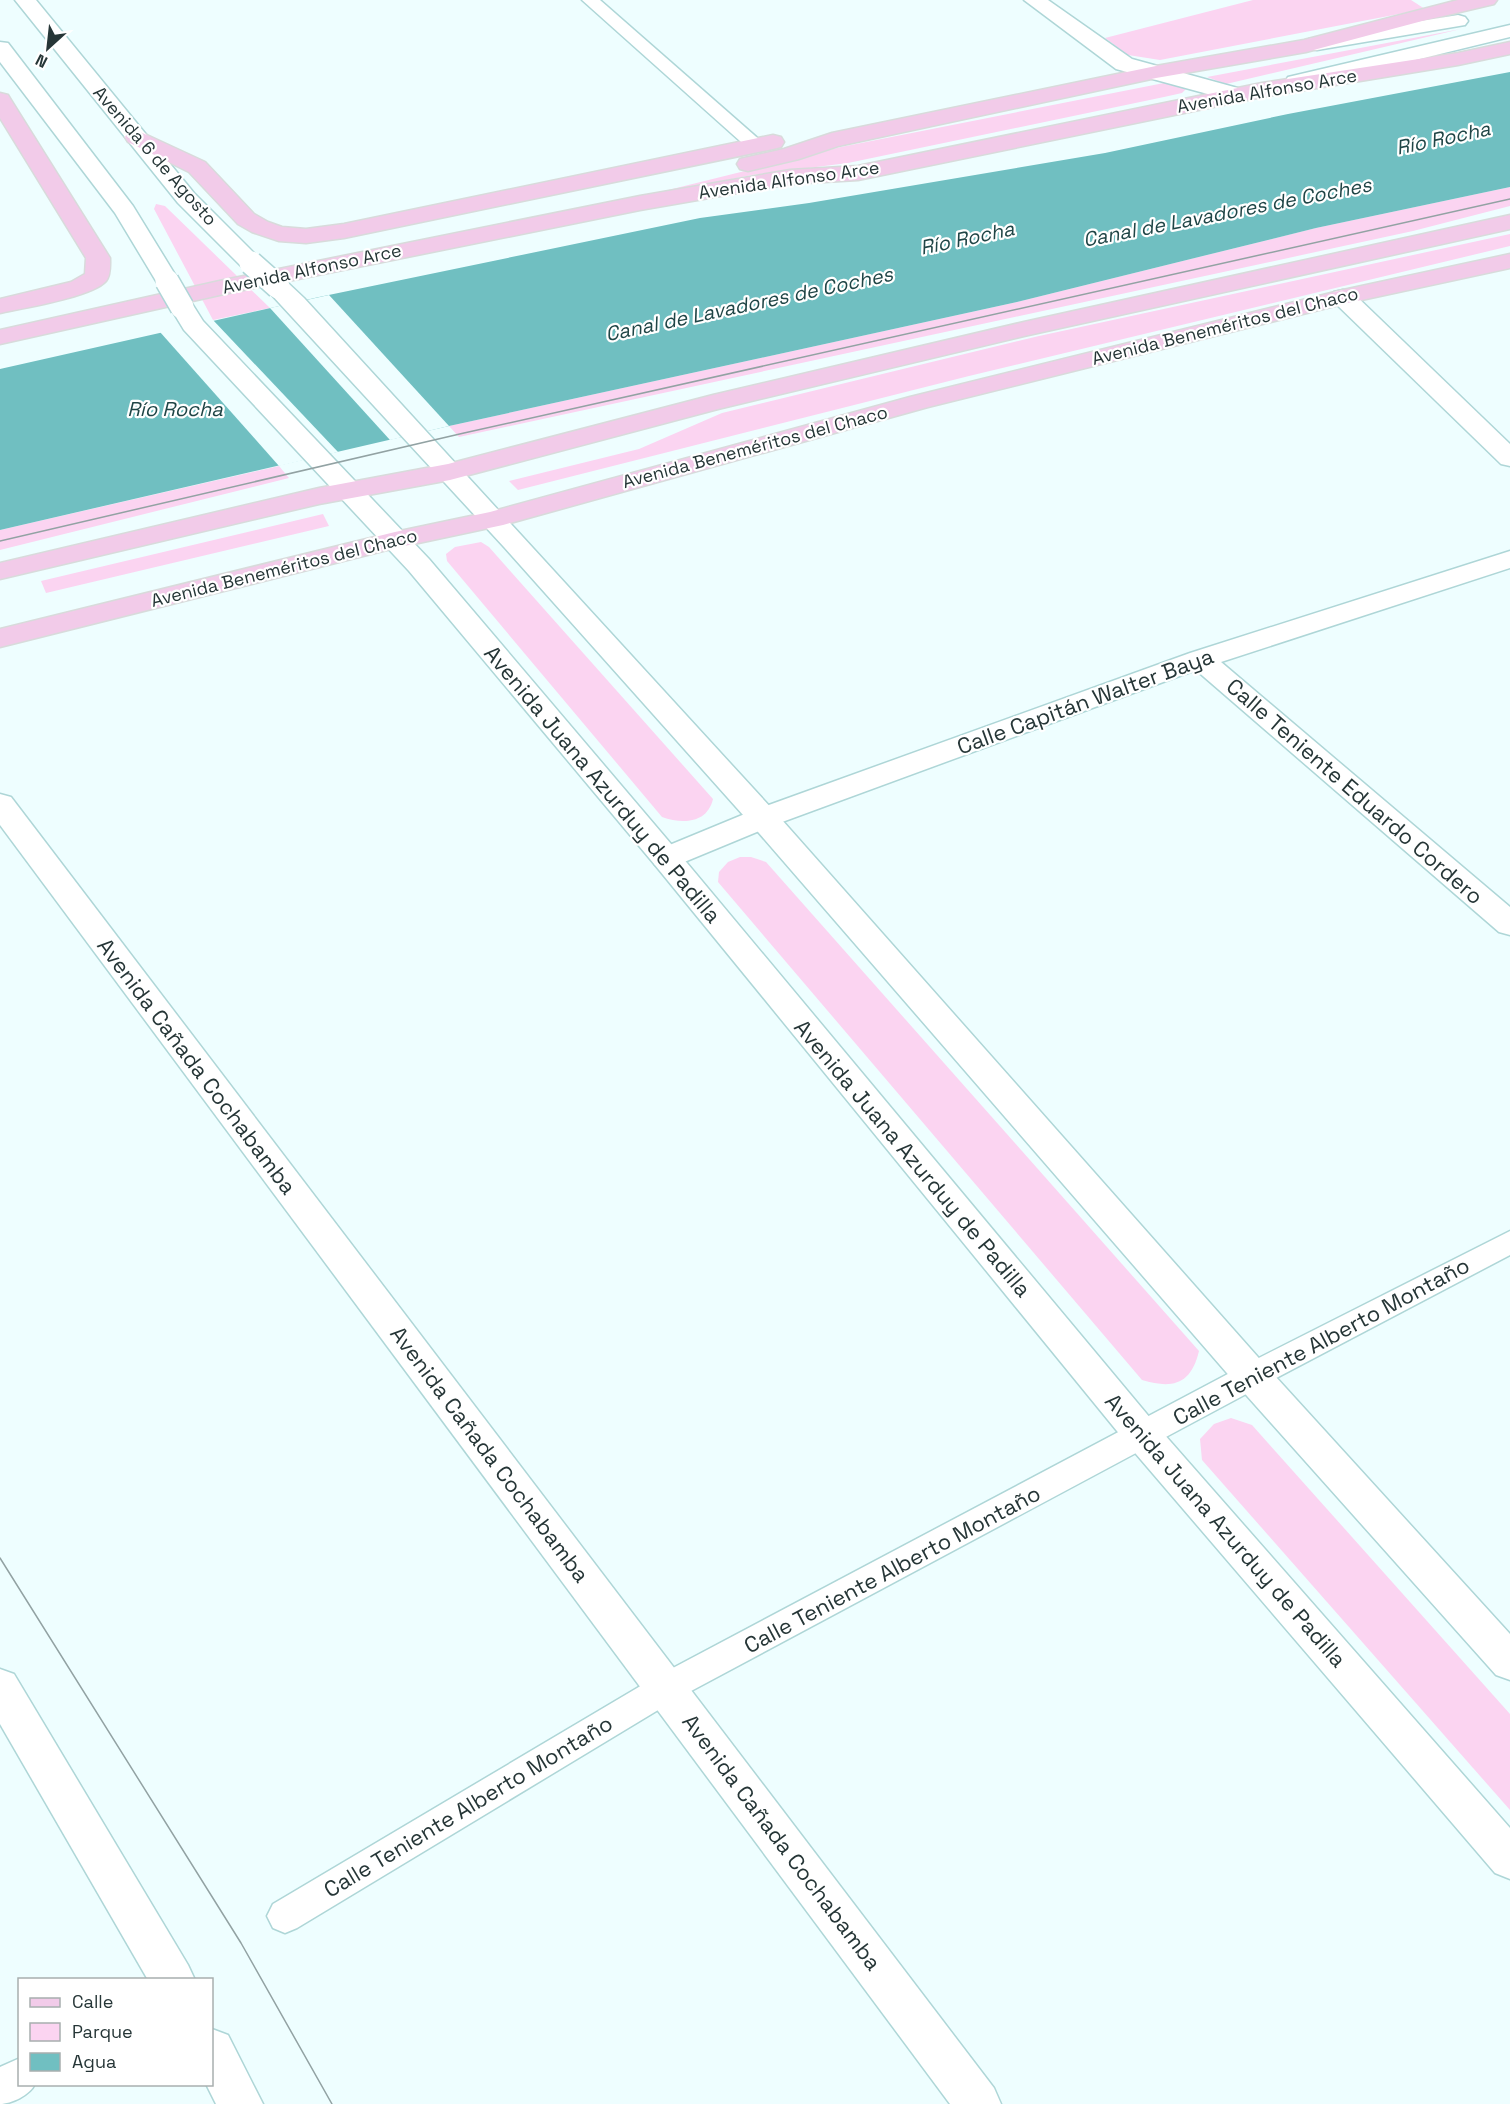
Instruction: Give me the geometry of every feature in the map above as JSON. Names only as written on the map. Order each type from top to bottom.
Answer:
[{"type":"main road","name":"Avenida 6 de Agosto","points":[[25,0],[186,198],[251,263],[286,294],[450,472]]},
{"type":"main road","points":[[1034,0],[1124,64],[1237,95]]},
{"type":"main road","points":[[1262,90],[1498,14]]},
{"type":"main road","name":"Avenida Alfonso Arce","points":[[0,325],[631,192],[791,154],[832,140],[1156,72],[1498,14]]},
{"type":"main road","points":[[0,48],[125,211],[187,315],[135,322],[0,351]]},
{"type":"main road","name":"Avenida Alfonso Arce","points":[[0,337],[224,287],[640,203],[790,177],[858,173],[1262,90],[1458,59],[1510,48]]},
{"type":"main road","points":[[0,100],[98,258],[97,277],[79,287],[0,306]]},
{"type":"main road","points":[[136,137],[197,166],[246,219],[279,234],[306,236],[344,231],[779,141],[832,140]]},
{"type":"main road","points":[[286,294],[644,218],[803,189],[858,173]]},
{"type":"main road","name":"Avenida Beneméritos del Chaco","points":[[0,571],[348,490],[450,472],[713,403],[1024,329],[1510,222]]},
{"type":"main road","name":"Avenida Beneméritos del Chaco","points":[[0,638],[395,540],[494,519],[919,402],[1343,297],[1510,261]]},
{"type":"main road","points":[[1343,297],[1510,458]]},
{"type":"main road","name":"Avenida Juana Azurduy de Padilla","points":[[187,315],[316,458],[419,565],[666,858],[1143,1436],[1510,1859]]},
{"type":"main road","points":[[450,472],[763,818],[1252,1376],[1510,1662]]},
{"type":"main road","name":"Calle Capitán Walter Baya","points":[[666,858],[763,818],[1200,659],[1510,559]]},
{"type":"main road","name":"Calle Teniente Eduardo Cordero","points":[[1200,659],[1510,924]]},
{"type":"main road","name":"Avenida Cañada Cochabamba","points":[[0,804],[978,2104]]},
{"type":"main road","points":[[0,1687],[172,1978]]},
{"type":"main road","points":[[213,2053],[240,2104]]},
{"type":"lane","points":[[590,0],[756,146]]},
{"type":"lane","name":"Calle Teniente Alberto Montaño","points":[[285,1916],[666,1688],[1252,1376],[1510,1242]]},
{"type":"lane","points":[[0,2088],[18,2077]]},
{"type":"green space","points":[[1253,0],[1411,0],[1425,9],[1160,60],[1128,55],[1105,38]]},
{"type":"green space","points":[[1461,29],[1226,84],[1207,77]]},
{"type":"green space","points":[[1169,82],[1186,89],[1182,93],[1164,97],[848,163],[752,175],[640,197],[841,147]]},
{"type":"green space","points":[[1510,187],[1510,206],[1413,231],[459,437],[449,426],[1017,302],[1316,228]]},
{"type":"green space","points":[[156,204],[165,206],[270,308],[213,320],[154,209]]},
{"type":"green space","points":[[1510,234],[1510,246],[969,376],[518,490],[509,481],[639,449],[722,413],[1039,336]]},
{"type":"green space","points":[[279,466],[289,478],[0,550],[0,530]]},
{"type":"green space","points":[[323,514],[329,526],[46,593],[41,581]]},
{"type":"green space","points":[[481,542],[489,547],[713,799],[710,807],[700,818],[678,821],[662,817],[447,561],[446,554],[455,547]]},
{"type":"green space","points":[[740,857],[751,857],[766,862],[1199,1351],[1191,1371],[1185,1377],[1171,1384],[1142,1380],[718,882],[719,872],[728,862]]},
{"type":"green space","points":[[1231,1418],[1252,1425],[1510,1714],[1510,1810],[1202,1460],[1200,1439],[1214,1424]]},
{"type":"water","name":"Río Rocha","points":[[1510,72],[1510,187],[1316,228],[1017,302],[449,426],[0,530],[0,369],[319,297],[700,218],[809,203],[1105,153],[1288,114]]},
{"type":"pier","points":[[329,295],[449,426],[390,440],[270,308]]},
{"type":"pier","points":[[213,320],[338,452],[279,466],[160,332]]},
{"type":"tram line","points":[[0,541],[464,433],[1510,199]]},
{"type":"tram line","points":[[0,1558],[241,1943],[332,2104]]},
{"type":"water label","name":"Canal de Lavadores de Coches","points":[[1227,212]]},
{"type":"water label","name":"Canal de Lavadores de Coches","points":[[749,304]]}]
